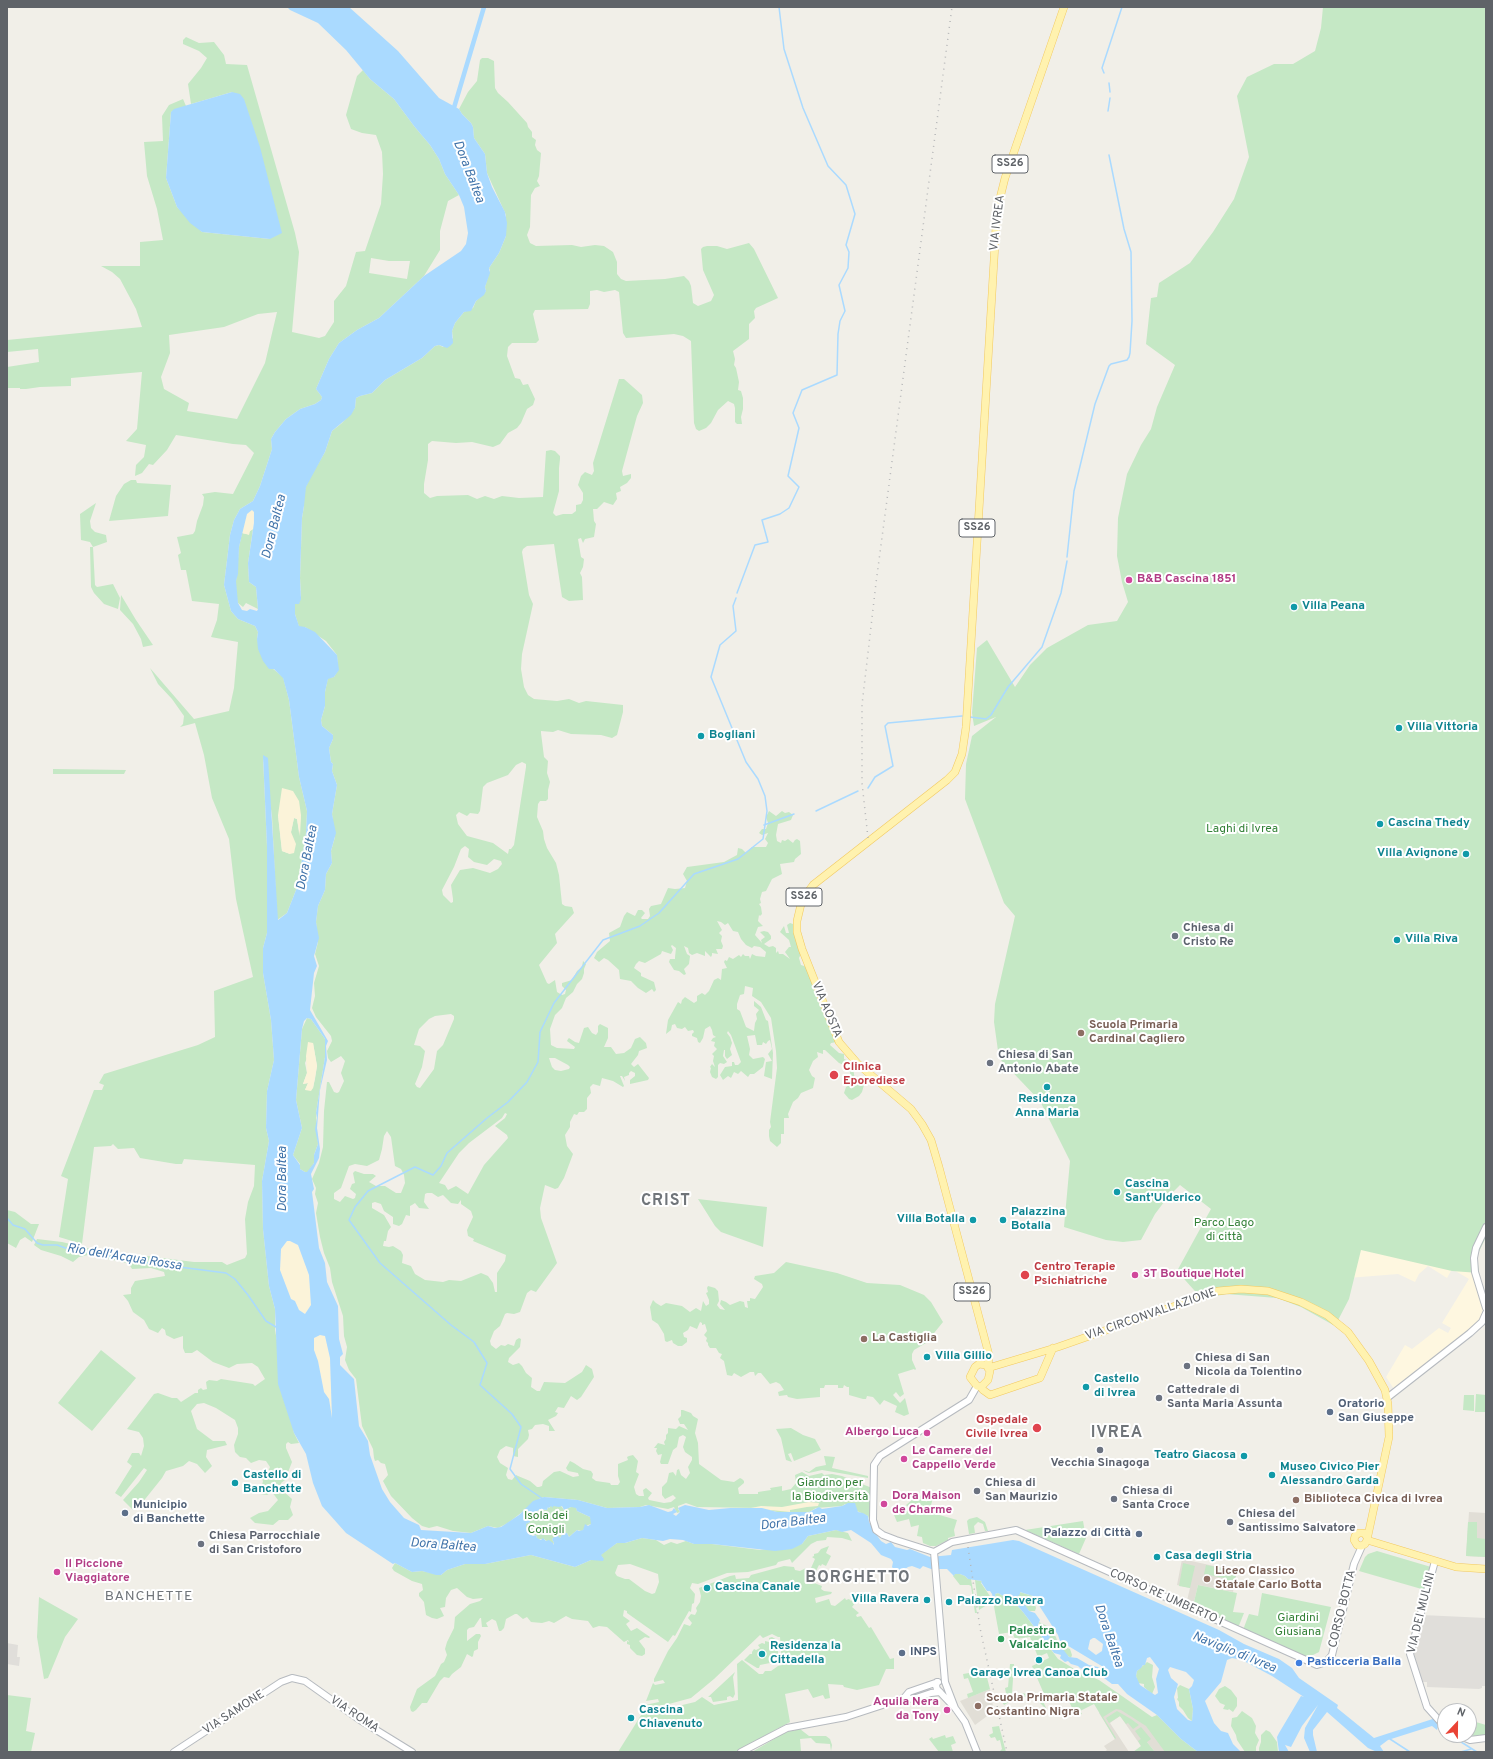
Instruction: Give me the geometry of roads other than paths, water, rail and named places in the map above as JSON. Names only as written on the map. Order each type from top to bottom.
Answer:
[{"type":"main road","name":"VIA IVREA","points":[[966,727],[995,230],[1000,197],[1064,7]]},
{"type":"main road","name":"VIA AOSTA","points":[[966,727],[962,754],[958,766],[952,776],[813,885],[800,906],[797,927],[802,949],[839,1042],[858,1064],[911,1109],[931,1140],[987,1350],[989,1359],[985,1366]]},
{"type":"main road","points":[[1486,1227],[1476,1248],[1474,1258],[1476,1272],[1486,1308]]},
{"type":"main road","name":"VIA CIRCONVALLAZIONE","points":[[985,1366],[998,1365],[1053,1348],[1214,1292],[1241,1289],[1268,1291],[1301,1302],[1327,1315],[1342,1326],[1367,1356],[1383,1385],[1387,1398],[1389,1437],[1365,1542]]},
{"type":"main road","points":[[1387,1398],[1470,1333],[1484,1320],[1486,1313]]},
{"type":"main road","points":[[985,1366],[975,1367],[970,1376],[979,1387],[990,1395],[1040,1378],[1053,1348]]},
{"type":"main road","points":[[985,1366],[987,1350]]},
{"type":"main road","points":[[989,1359],[998,1365]]},
{"type":"main road","points":[[977,1752],[965,1722],[955,1708],[936,1688],[942,1683],[945,1672],[943,1667],[934,1554],[883,1535],[876,1530],[873,1520],[874,1465],[880,1456],[969,1400],[979,1387],[986,1383],[990,1377],[990,1371],[985,1366]]},
{"type":"main road","points":[[1371,1518],[1360,1533],[1354,1538],[1357,1545],[1365,1542],[1382,1545],[1463,1568],[1486,1570]]},
{"type":"main road","name":"CORSO RE UMBERTO I","points":[[934,1554],[952,1542],[1016,1530],[1317,1666]]},
{"type":"main road","points":[[1360,1533],[1365,1534],[1365,1542]]},
{"type":"main road","name":"CORSO BOTTA","points":[[1317,1666],[1326,1662],[1332,1655],[1354,1564],[1365,1542]]},
{"type":"main road","name":"VIA DEI MULINI","points":[[1435,1561],[1410,1654],[1427,1707],[1437,1718]]},
{"type":"main road","name":"VIA SAMONE","points":[[174,1752],[281,1682],[288,1679],[296,1679]]},
{"type":"main road","name":"VIA ROMA","points":[[296,1679],[305,1681],[360,1720],[412,1752]]},
{"type":"main road","points":[[741,1752],[787,1728],[846,1717],[904,1698],[913,1699],[940,1692],[945,1690],[942,1683]]},
{"type":"main road","points":[[904,1698],[909,1692],[942,1683]]},
{"type":"main road","points":[[942,1683],[955,1708]]},
{"type":"water","points":[[287,7],[349,7],[398,51],[439,98],[459,109],[471,123],[474,138],[485,154],[487,173],[492,187],[505,212],[507,223],[506,236],[499,253],[489,268],[490,273],[485,287],[486,291],[484,295],[476,301],[471,311],[464,312],[455,323],[452,331],[453,343],[447,348],[439,345],[435,346],[422,358],[385,380],[372,393],[356,398],[355,408],[351,415],[332,431],[325,452],[306,487],[302,518],[300,578],[301,599],[299,604],[295,604],[295,614],[299,626],[315,632],[337,655],[339,670],[334,677],[328,679],[325,692],[325,706],[321,720],[322,726],[333,735],[329,748],[331,762],[333,764],[332,771],[337,785],[332,814],[336,833],[331,851],[332,863],[326,874],[325,890],[318,906],[316,922],[319,938],[314,956],[317,966],[314,973],[310,1010],[328,1041],[326,1046],[327,1060],[320,1090],[317,1128],[320,1149],[319,1158],[311,1174],[314,1189],[312,1192],[319,1248],[325,1263],[327,1282],[338,1306],[339,1339],[343,1354],[340,1357],[340,1365],[354,1379],[359,1426],[368,1441],[370,1455],[382,1489],[390,1502],[404,1518],[419,1525],[421,1530],[471,1533],[488,1526],[495,1528],[501,1527],[519,1515],[533,1501],[544,1497],[578,1500],[607,1508],[640,1507],[649,1505],[668,1512],[672,1511],[674,1508],[677,1512],[673,1514],[676,1516],[680,1512],[678,1508],[685,1505],[709,1510],[730,1508],[762,1508],[777,1512],[809,1512],[819,1507],[822,1509],[842,1506],[848,1503],[855,1503],[858,1512],[868,1516],[869,1522],[876,1534],[881,1541],[886,1544],[891,1542],[895,1547],[907,1550],[910,1549],[930,1557],[951,1555],[952,1550],[1013,1540],[1019,1541],[1219,1630],[1244,1644],[1279,1659],[1292,1668],[1299,1678],[1338,1705],[1337,1708],[1374,1738],[1437,1718],[1437,1730],[1432,1726],[1388,1740],[1380,1746],[1384,1752],[1377,1752],[1368,1748],[1327,1712],[1313,1730],[1317,1752],[1310,1752],[1304,1738],[1305,1728],[1318,1705],[1302,1726],[1291,1747],[1285,1745],[1289,1752],[1279,1752],[1277,1737],[1301,1696],[1304,1697],[1272,1676],[1242,1660],[1232,1658],[1227,1660],[1221,1682],[1205,1701],[1214,1723],[1221,1731],[1228,1733],[1233,1744],[1241,1752],[1198,1752],[1181,1739],[1157,1715],[1127,1694],[1118,1684],[1112,1684],[1100,1675],[1089,1673],[1068,1661],[1065,1662],[1060,1658],[1061,1655],[1054,1653],[1014,1602],[998,1593],[995,1594],[996,1598],[993,1598],[990,1591],[987,1591],[981,1582],[982,1581],[968,1579],[960,1574],[955,1574],[954,1576],[947,1569],[931,1569],[923,1566],[920,1569],[912,1566],[908,1567],[900,1573],[897,1573],[892,1567],[893,1562],[891,1559],[881,1555],[871,1543],[851,1530],[842,1532],[836,1530],[808,1536],[802,1544],[792,1549],[775,1551],[712,1544],[694,1544],[683,1540],[670,1539],[663,1541],[642,1538],[625,1543],[617,1543],[601,1555],[604,1559],[603,1561],[591,1560],[575,1567],[531,1555],[485,1564],[465,1564],[447,1570],[441,1575],[436,1575],[422,1571],[412,1572],[395,1563],[393,1564],[346,1533],[322,1506],[313,1483],[306,1454],[294,1433],[278,1384],[275,1309],[269,1286],[263,1229],[262,1181],[269,1141],[266,1128],[267,1091],[274,1060],[271,1020],[263,973],[263,948],[267,933],[267,847],[263,755],[268,758],[278,920],[287,913],[298,885],[306,833],[307,811],[299,777],[289,700],[283,678],[274,669],[269,669],[263,661],[258,649],[258,632],[255,626],[238,619],[231,611],[224,585],[230,535],[234,520],[240,509],[253,501],[260,486],[272,449],[271,439],[275,432],[286,419],[300,409],[315,404],[321,400],[322,397],[316,389],[329,359],[339,343],[357,330],[379,318],[424,276],[461,251],[466,244],[468,233],[464,207],[459,195],[445,174],[439,159],[430,145],[394,99],[370,79],[346,50],[318,23],[290,10]],"holes":[[[252,510],[254,512],[254,523],[248,563],[249,582],[256,587],[257,611],[250,609],[247,611],[242,610],[238,603],[236,581],[238,574],[239,547],[247,514]],[[307,1018],[311,1019],[325,1039],[325,1057],[316,1113],[317,1118],[315,1129],[318,1144],[314,1155],[314,1163],[307,1172],[300,1169],[300,1165],[293,1155],[302,1128],[296,1100],[304,1021]],[[287,1241],[298,1245],[309,1275],[311,1305],[305,1314],[299,1310],[295,1301],[291,1299],[280,1270],[281,1249]],[[320,1335],[325,1336],[330,1358],[332,1418],[329,1399],[324,1392],[318,1361],[314,1350],[314,1338]],[[551,1506],[553,1508],[553,1506],[562,1506],[564,1510],[571,1507],[576,1508],[577,1511],[590,1517],[591,1524],[588,1526],[585,1524],[583,1530],[577,1530],[569,1537],[567,1533],[563,1533],[560,1538],[557,1535],[552,1539],[554,1543],[553,1545],[553,1543],[549,1540],[546,1541],[543,1538],[541,1540],[537,1538],[536,1535],[531,1535],[531,1532],[527,1532],[526,1524],[530,1522],[530,1518],[540,1509],[547,1510],[548,1507],[549,1508]],[[1020,1592],[1033,1596],[1058,1635],[1060,1641],[1105,1668],[1102,1671],[1098,1667],[1089,1665],[1077,1658],[1069,1657],[1062,1648],[1054,1647],[1054,1644],[1048,1640],[1050,1637],[1049,1635],[1040,1629],[1038,1625],[1040,1620],[1035,1613],[1029,1611],[1025,1605],[1018,1601],[1017,1597]],[[1095,1638],[1103,1644],[1102,1651],[1096,1655],[1088,1649],[1090,1640]],[[1150,1657],[1159,1669],[1156,1679],[1158,1693],[1155,1695],[1140,1685],[1136,1676],[1137,1671],[1145,1665],[1147,1658]],[[1170,1667],[1186,1672],[1194,1680],[1189,1689],[1193,1709],[1192,1721],[1188,1720],[1177,1709],[1174,1697],[1178,1684],[1171,1678],[1168,1670]]]},
{"type":"water","points":[[232,92],[240,94],[244,99],[260,147],[282,233],[270,239],[202,232],[190,223],[177,207],[166,178],[171,112],[174,109]]},
{"type":"waterway","points":[[453,111],[484,7]]},
{"type":"waterway","points":[[737,593],[755,545],[768,542],[762,520],[780,514],[789,508],[799,487],[788,476],[799,428],[793,413],[802,390],[837,375],[838,334],[840,321],[845,311],[839,285],[848,268],[849,252],[846,245],[855,214],[846,185],[828,166],[803,108],[784,49],[779,7]]},
{"type":"waterway","points":[[1104,73],[1102,68],[1122,7]]},
{"type":"waterway","points":[[1109,83],[1110,92]]},
{"type":"waterway","points":[[1108,111],[1110,98]]},
{"type":"waterway","points":[[1067,557],[1074,491],[1095,404],[1109,366],[1111,364],[1127,360],[1130,353],[1132,321],[1131,252],[1124,229],[1109,155]]},
{"type":"waterway","points":[[970,717],[986,719],[991,715],[1008,687],[1042,647],[1061,593],[1067,561]]},
{"type":"waterway","points":[[543,1499],[521,1484],[510,1469],[521,1427],[512,1414],[480,1385],[487,1363],[474,1342],[451,1325],[380,1263],[349,1220],[355,1207],[368,1191],[415,1167],[433,1175],[441,1166],[447,1153],[508,1102],[527,1082],[538,1062],[540,1032],[554,1003],[603,940],[640,926],[659,913],[694,874],[738,859],[763,839],[767,811],[765,796],[758,779],[746,762],[711,677],[720,645],[736,631],[733,606],[736,598]]},
{"type":"waterway","points":[[868,788],[875,777],[893,766],[885,726],[888,723],[962,716]]},
{"type":"waterway","points":[[816,811],[858,791]]},
{"type":"waterway","points":[[764,825],[794,814]]},
{"type":"waterway","name":"Rio dell'Acqua Rossa","points":[[7,1218],[13,1225],[25,1229],[37,1243],[43,1245],[57,1245],[74,1251],[100,1253],[117,1259],[226,1273],[235,1279],[266,1321],[276,1327]]},
{"type":"waterway","points":[[1390,1739],[1410,1752]]},
{"type":"waterway","points":[[1463,1743],[1477,1752]]},
{"type":"waterway","points":[[1461,1752],[1471,1749]]},
{"type":"railway","points":[[868,838],[862,783],[862,705],[876,583],[952,7]]},
{"type":"railway","points":[[968,1547],[980,1628],[1007,1752]]},
{"type":"place","name":"B&B Cascina 1851","points":[[1129,580]]},
{"type":"place","name":"Villa Peana","points":[[1294,607]]},
{"type":"place","name":"Villa Vittoria","points":[[1399,728]]},
{"type":"place","name":"Bogliani","points":[[701,736]]},
{"type":"place","name":"Cascina Thedy","points":[[1380,824]]},
{"type":"place","name":"Villa Avignone","points":[[1466,854]]},
{"type":"place","name":"Chiesa di Cristo Re","points":[[1175,936]]},
{"type":"place","name":"Villa Riva","points":[[1397,940]]},
{"type":"place","name":"Scuola Primaria Cardinal Cagliero","points":[[1081,1033]]},
{"type":"place","name":"Chiesa di San Antonio Abate","points":[[990,1063]]},
{"type":"place","name":"Clinica Eporediese","points":[[834,1075]]},
{"type":"place","name":"Residenza Anna Maria","points":[[1047,1087]]},
{"type":"place","name":"Cascina Sant'Ulderico","points":[[1117,1192]]},
{"type":"place","name":"Villa Botalla","points":[[973,1220]]},
{"type":"place","name":"Palazzina Botalla","points":[[1003,1220]]},
{"type":"place","name":"Centro Terapie Psichiatriche","points":[[1025,1275]]},
{"type":"place","name":"3T Boutique Hotel","points":[[1135,1275]]},
{"type":"place","name":"La Castiglia","points":[[864,1339]]},
{"type":"place","name":"Villa Gillio","points":[[927,1357]]},
{"type":"place","name":"Chiesa di San Nicola da Tolentino","points":[[1187,1366]]},
{"type":"place","name":"Castello di Ivrea","points":[[1086,1387]]},
{"type":"place","name":"Cattedrale di Santa Maria Assunta","points":[[1159,1398]]},
{"type":"place","name":"Oratorio San Giuseppe","points":[[1330,1412]]},
{"type":"place","name":"Ospedale Civile Ivrea","points":[[1037,1428]]},
{"type":"place","name":"Albergo Luca","points":[[927,1433]]},
{"type":"place","name":"Vecchia Sinagoga","points":[[1100,1450]]},
{"type":"place","name":"Teatro Giacosa","points":[[1244,1456]]},
{"type":"place","name":"Le Camere del Cappello Verde","points":[[904,1459]]},
{"type":"place","name":"Museo Civico Pier Alessandro Garda","points":[[1272,1475]]},
{"type":"place","name":"Castello di Banchette","points":[[235,1483]]},
{"type":"place","name":"Chiesa di San Maurizio","points":[[977,1491]]},
{"type":"place","name":"Chiesa di Santa Croce","points":[[1114,1499]]},
{"type":"place","name":"Biblioteca Civica di Ivrea","points":[[1296,1500]]},
{"type":"place","name":"Dora Maison de Charme","points":[[884,1504]]},
{"type":"place","name":"Municipio di Banchette","points":[[125,1513]]},
{"type":"place","name":"Chiesa del Santissimo Salvatore","points":[[1230,1522]]},
{"type":"place","name":"Palazzo di Città","points":[[1139,1534]]},
{"type":"place","name":"Chiesa Parrocchiale di San Cristoforo","points":[[201,1544]]},
{"type":"place","name":"Casa degli Stria","points":[[1157,1557]]},
{"type":"place","name":"Il Piccione Viaggiatore","points":[[57,1572]]},
{"type":"place","name":"Liceo Classico Statale Carlo Botta","points":[[1207,1579]]},
{"type":"place","name":"Cascina Canale","points":[[707,1588]]},
{"type":"place","name":"Villa Ravera","points":[[927,1600]]},
{"type":"place","name":"Palazzo Ravera","points":[[949,1602]]},
{"type":"place","name":"Palestra Valcalcino","points":[[1001,1639]]},
{"type":"place","name":"INPS","points":[[902,1653]]},
{"type":"place","name":"Residenza la Cittadella","points":[[762,1654]]},
{"type":"place","name":"Garage Ivrea Canoa Club","points":[[1039,1660]]},
{"type":"place","name":"Pasticceria Balla","points":[[1299,1663]]},
{"type":"place","name":"Scuola Primaria Statale Costantino Nigra","points":[[978,1706]]},
{"type":"place","name":"Aquila Nera da Tony","points":[[947,1710]]},
{"type":"place","name":"Cascina Chiavenuto","points":[[631,1718]]},
{"type":"district","name":"CRIST","points":[[666,1202]]},
{"type":"district","name":"IVREA","points":[[1117,1434]]},
{"type":"district","name":"BORGHETTO","points":[[858,1579]]},
{"type":"district","name":"BANCHETTE","points":[[149,1597]]},
{"type":"water label","name":"Dora Baltea","points":[[468,172]]},
{"type":"water label","name":"Dora Baltea","points":[[275,527]]},
{"type":"water label","name":"Dora Baltea","points":[[308,858]]},
{"type":"water label","name":"Dora Baltea","points":[[283,1179]]},
{"type":"water label","name":"Dora Baltea","points":[[793,1523]]},
{"type":"water label","name":"Dora Baltea","points":[[443,1546]]},
{"type":"water label","name":"Dora Baltea","points":[[1108,1636]]},
{"type":"water label","name":"Naviglio di Ivrea","points":[[1234,1653]]},
{"type":"park label","name":"Laghi di Ivrea","points":[[1242,830]]},
{"type":"park label","name":"Parco Lago di città","points":[[1224,1231]]},
{"type":"park label","name":"Giardino per la Biodiversità","points":[[830,1491]]},
{"type":"park label","name":"Isola dei Conigli","points":[[546,1524]]},
{"type":"park label","name":"Giardini Giusiana","points":[[1298,1626]]}]
